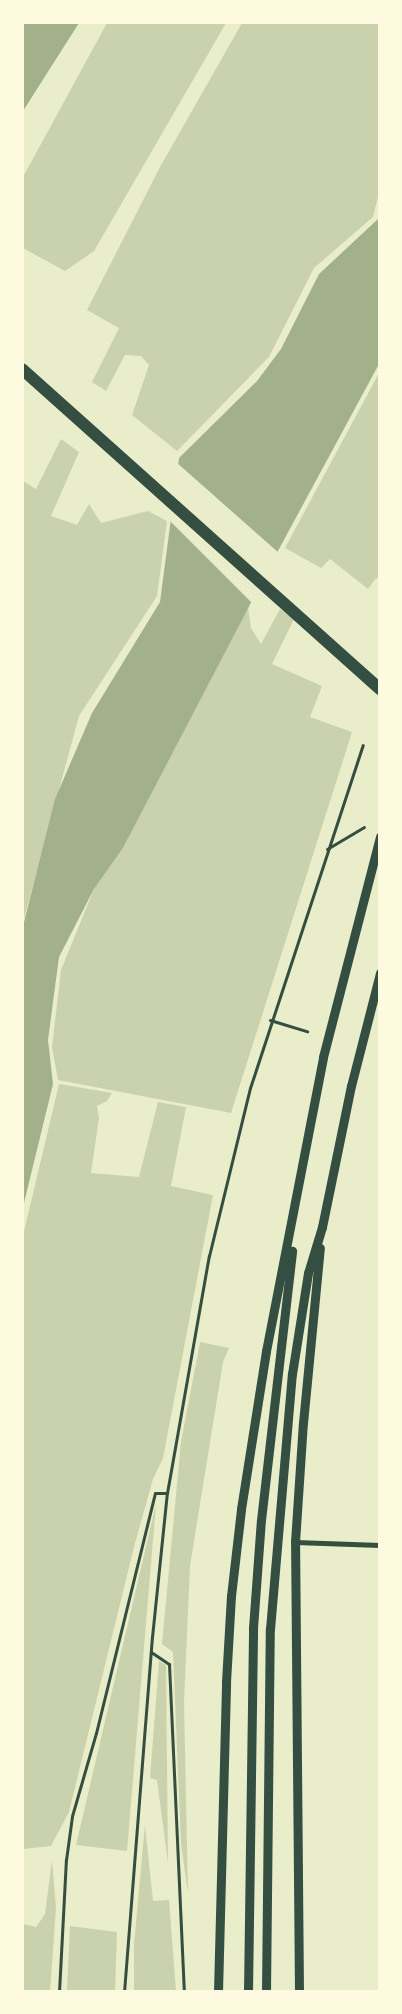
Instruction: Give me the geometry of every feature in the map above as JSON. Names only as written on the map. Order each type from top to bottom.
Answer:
[{"type":"main road","points":[[22,369],[380,689]]},
{"type":"street","points":[[218,1992],[231,1596],[241,1509],[266,1351],[301,1186],[323,1057],[380,836]]},
{"type":"street","points":[[266,1992],[268,1739],[277,1528],[292,1374],[308,1273],[322,1227],[351,1086],[380,973]]},
{"type":"street","points":[[248,1992],[250,1738],[261,1520],[301,1186]]},
{"type":"street","points":[[299,1992],[295,1542],[303,1423],[322,1227]]},
{"type":"street","points":[[295,1542],[380,1544]]},
{"type":"path","points":[[124,1992],[151,1652],[168,1493],[209,1256],[250,1088],[270,1020],[363,745]]},
{"type":"path","points":[[327,849],[364,827]]},
{"type":"path","points":[[270,1020],[307,1031]]},
{"type":"path","points":[[59,1992],[66,1860],[72,1816],[96,1733],[155,1493],[168,1493]]},
{"type":"path","points":[[151,1652],[169,1664],[184,1992]]},
{"type":"shaded area","points":[[22,23],[79,23],[23,111]]},
{"type":"shaded area","points":[[107,23],[226,23],[94,251],[65,271],[23,248],[23,177]]},
{"type":"shaded area","points":[[242,23],[379,23],[379,192],[373,217],[314,268],[269,357],[177,451],[132,415],[149,365],[141,356],[125,355],[106,391],[92,382],[119,328],[87,310],[160,167]]},
{"type":"shaded area","points":[[379,213],[379,364],[279,549],[123,848],[94,889],[59,957],[48,1040],[53,1084],[23,1207],[23,926],[55,799],[92,713],[160,602],[179,458],[257,381],[281,349],[319,274],[378,219]]},
{"type":"shaded area","points":[[379,373],[379,579],[376,578],[368,589],[330,559],[321,568],[285,548]]},
{"type":"shaded area","points":[[61,439],[79,452],[51,516],[77,525],[89,504],[101,523],[148,511],[167,521],[157,596],[79,716],[23,922],[23,481],[36,489]]},
{"type":"shaded area","points":[[248,607],[251,628],[261,644],[280,609],[294,619],[272,664],[322,686],[310,717],[352,732],[231,1113],[58,1080],[52,1047],[61,970],[94,889],[123,848]]},
{"type":"shaded area","points":[[59,1084],[112,1093],[107,1101],[97,1106],[99,1118],[91,1173],[139,1177],[158,1102],[186,1107],[171,1186],[213,1195],[163,1458],[153,1479],[135,1543],[69,1812],[51,1846],[23,1849],[22,1240]]},
{"type":"shaded area","points":[[200,1342],[229,1348],[223,1362],[190,1566],[184,1702],[188,1894],[181,1843],[173,1652],[162,1644],[181,1442]]},
{"type":"shaded area","points":[[156,1504],[127,1851],[76,1845]]},
{"type":"shaded area","points":[[159,1661],[166,1665],[168,1863],[157,1780],[150,1778]]},
{"type":"shaded area","points":[[145,1825],[153,1901],[169,1900],[176,1991],[134,1991],[134,1944]]},
{"type":"shaded area","points":[[52,1860],[56,1908],[50,1991],[23,1991],[23,1924],[36,1927],[45,1914]]},
{"type":"shaded area","points":[[70,1926],[117,1932],[115,1991],[67,1991]]},
{"type":"pier","points":[[176,462],[279,553],[253,604],[168,519]]}]
